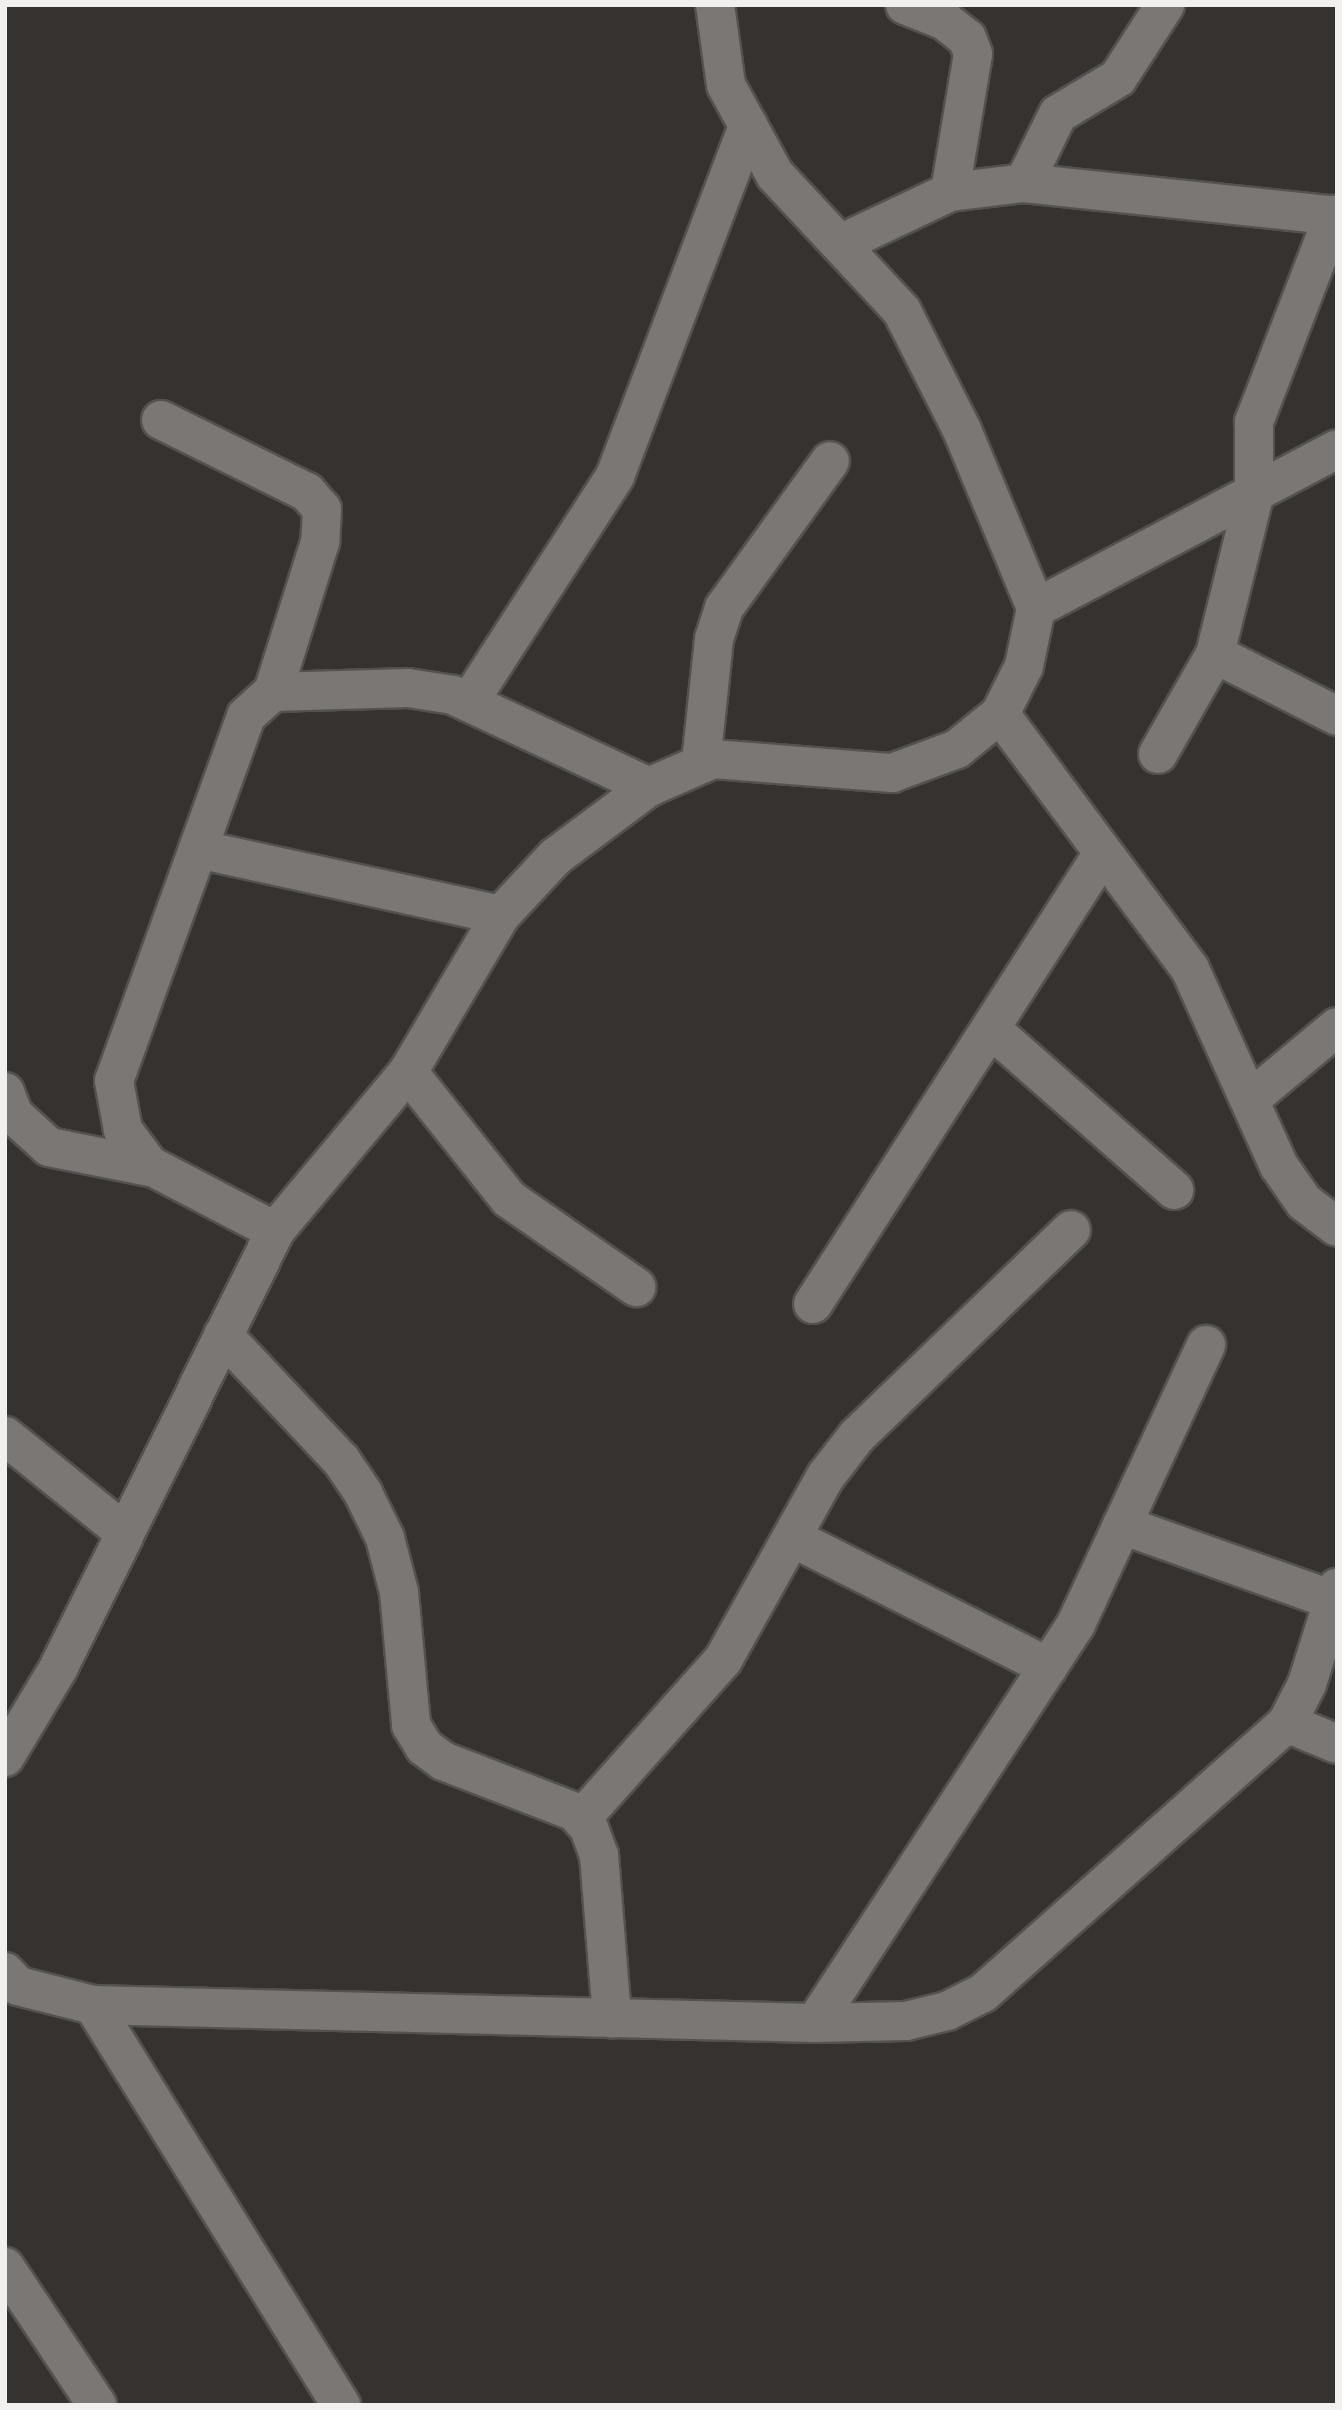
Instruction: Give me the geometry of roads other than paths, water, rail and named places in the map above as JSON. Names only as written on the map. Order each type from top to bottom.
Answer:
[{"type":"street","points":[[5,1758],[125,1533],[275,1231],[408,1072],[502,915],[555,857],[649,787],[713,759],[892,773],[957,750],[1000,714],[1024,666],[1036,608],[962,430],[902,311],[775,175],[726,85],[715,5]]},
{"type":"street","points":[[905,5],[945,20],[967,38],[972,54],[950,192]]},
{"type":"street","points":[[1024,183],[1058,114],[1118,78],[1165,5]]},
{"type":"street","points":[[469,702],[615,476],[748,125]]},
{"type":"street","points":[[840,244],[950,192],[1024,183],[1335,215],[1254,422],[1254,496],[1215,654],[1158,754]]},
{"type":"street","points":[[154,1168],[123,1130],[114,1081],[246,716],[273,692],[320,542],[323,509],[307,492],[161,420]]},
{"type":"street","points":[[1036,608],[1254,496],[1337,449]]},
{"type":"street","points":[[701,764],[714,639],[724,608],[830,461]]},
{"type":"street","points":[[1215,654],[1337,716]]},
{"type":"street","points":[[273,692],[408,688],[469,702],[649,787]]},
{"type":"street","points":[[1000,714],[1101,856],[1190,970],[1253,1097],[1279,1166],[1304,1202],[1337,1227]]},
{"type":"street","points":[[198,849],[502,915]]},
{"type":"street","points":[[813,1304],[1101,856]]},
{"type":"street","points":[[1253,1097],[1337,1027]]},
{"type":"street","points":[[990,1029],[1174,1190]]},
{"type":"street","points":[[408,1072],[509,1199],[636,1287]]},
{"type":"street","points":[[5,1092],[15,1115],[48,1147],[154,1168],[275,1231]]},
{"type":"street","points":[[582,1818],[723,1660],[793,1538],[857,1436],[1071,1230]]},
{"type":"street","points":[[223,1335],[341,1460],[374,1516],[399,1592],[411,1726],[424,1747],[443,1761],[582,1818],[598,1855],[612,2018]]},
{"type":"street","points":[[815,2023],[1076,1624],[1206,1345]]},
{"type":"street","points":[[5,1436],[125,1533]]},
{"type":"street","points":[[10,1989],[93,2005],[815,2023],[906,2021],[983,1993],[1287,1723],[1307,1684],[1335,1594],[1122,1525]]},
{"type":"street","points":[[793,1538],[1048,1667]]},
{"type":"street","points":[[1287,1723],[1337,1744]]},
{"type":"street","points":[[93,2005],[341,2405]]},
{"type":"street","points":[[5,2267],[97,2405]]}]
